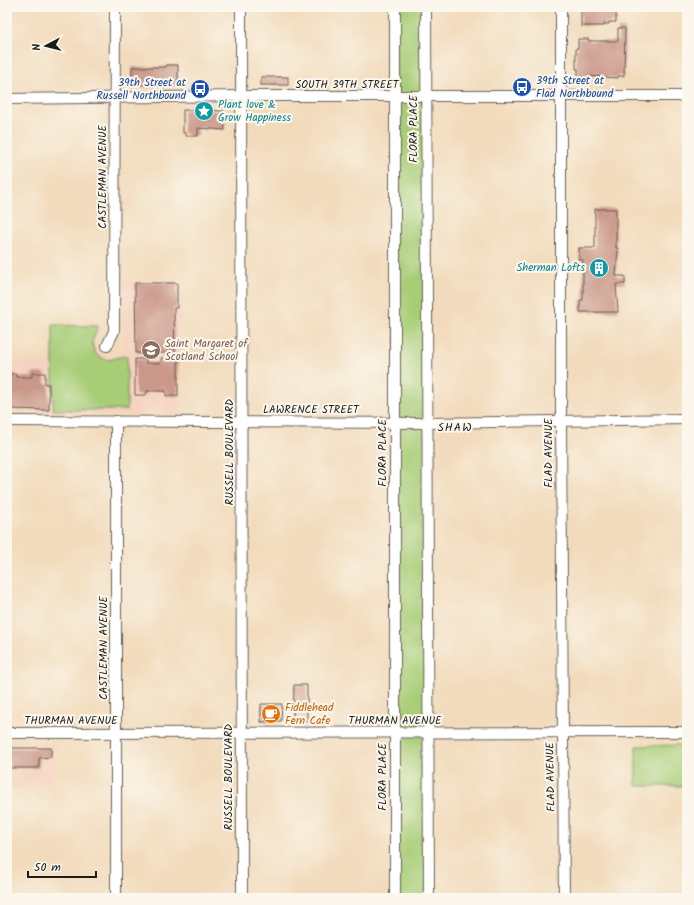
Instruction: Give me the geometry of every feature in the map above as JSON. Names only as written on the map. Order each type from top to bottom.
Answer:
[{"type":"street","name":"CASTLEMAN AVENUE","points":[[107,346],[114,331],[116,98],[115,7]]},
{"type":"street","name":"RUSSELL BOULEVARD","points":[[241,7],[242,898]]},
{"type":"street","name":"FLORA PLACE","points":[[395,7],[397,96],[395,422],[396,898]]},
{"type":"street","name":"FLORA PLACE","points":[[426,7],[429,898]]},
{"type":"street","name":"FLAD AVENUE","points":[[561,7],[562,732],[564,898]]},
{"type":"street","name":"SOUTH 39TH STREET","points":[[7,99],[241,96],[687,96]]},
{"type":"street","name":"LAWRENCE STREET","points":[[7,421],[427,423],[561,420],[687,420]]},
{"type":"street","name":"CASTLEMAN AVENUE","points":[[116,421],[116,898]]},
{"type":"street","name":"THURMAN AVENUE","points":[[7,733],[395,734],[687,732]]},
{"type":"shaded area","name":"Saint Margaret of Scotland School","points":[[179,281],[180,415],[7,415],[7,361],[54,360],[54,325],[108,323],[96,336],[95,347],[97,352],[102,355],[113,357],[118,356],[123,348],[123,282]]},
{"type":"shaded area","points":[[7,742],[52,743],[52,788],[7,789]]},
{"type":"green space","points":[[395,7],[426,7],[429,898],[395,898]]},
{"type":"green space","points":[[53,325],[98,326],[92,342],[95,353],[107,360],[127,356],[127,410],[53,410]]},
{"type":"green space","points":[[682,745],[683,786],[636,786],[636,746]]},
{"type":"building","points":[[583,7],[609,9],[609,12],[616,12],[616,22],[609,22],[609,24],[604,24],[604,26],[581,26],[581,9]]},
{"type":"building","points":[[616,7],[625,7],[625,9],[616,9]]},
{"type":"building","points":[[618,28],[625,28],[624,76],[618,76],[618,78],[588,76],[588,78],[578,78],[578,69],[576,69],[576,48],[578,48],[578,39],[589,39],[589,41],[618,41]]},
{"type":"building","points":[[166,65],[178,65],[178,85],[132,85],[132,67],[166,67]]},
{"type":"building","points":[[261,77],[288,77],[288,85],[261,85]]},
{"type":"building","points":[[183,110],[224,111],[225,130],[198,128],[198,136],[186,136],[186,133],[183,133]]},
{"type":"building","name":"Sherman Lofts","points":[[595,209],[616,209],[616,248],[618,248],[616,276],[625,276],[625,284],[616,284],[618,312],[580,312],[580,300],[583,300],[583,260],[579,260],[579,248],[595,248]]},
{"type":"building","points":[[135,283],[177,283],[177,308],[174,308],[175,353],[136,353]]},
{"type":"building","name":"Saint Margaret of Scotland School","points":[[161,358],[178,358],[178,396],[166,396],[166,391],[147,391],[146,395],[135,395],[135,359],[146,359],[146,363],[161,363]]},
{"type":"building","points":[[32,373],[45,373],[45,384],[49,384],[49,410],[7,409],[7,374],[16,374],[16,377],[32,377]]},
{"type":"building","points":[[294,685],[307,685],[307,721],[293,721]]},
{"type":"building","name":"Fiddlehead Fern Cafe","points":[[261,704],[282,704],[281,721],[261,722]]},
{"type":"building","points":[[9,748],[51,748],[51,757],[39,758],[39,768],[9,768]]},
{"type":"place","name":"39th Street at Flad Northbound","points":[[522,87]]},
{"type":"place","name":"39th Street at Russell Northbound","points":[[200,89]]},
{"type":"place","name":"Plant love & Grow Happiness","points":[[204,111]]},
{"type":"place","name":"Sherman Lofts","points":[[599,268]]},
{"type":"place","name":"Saint Margaret of Scotland School","points":[[151,350]]},
{"type":"place","name":"Fiddlehead Fern Cafe","points":[[271,714]]},
{"type":"district","name":"SHAW","points":[[455,427]]}]
